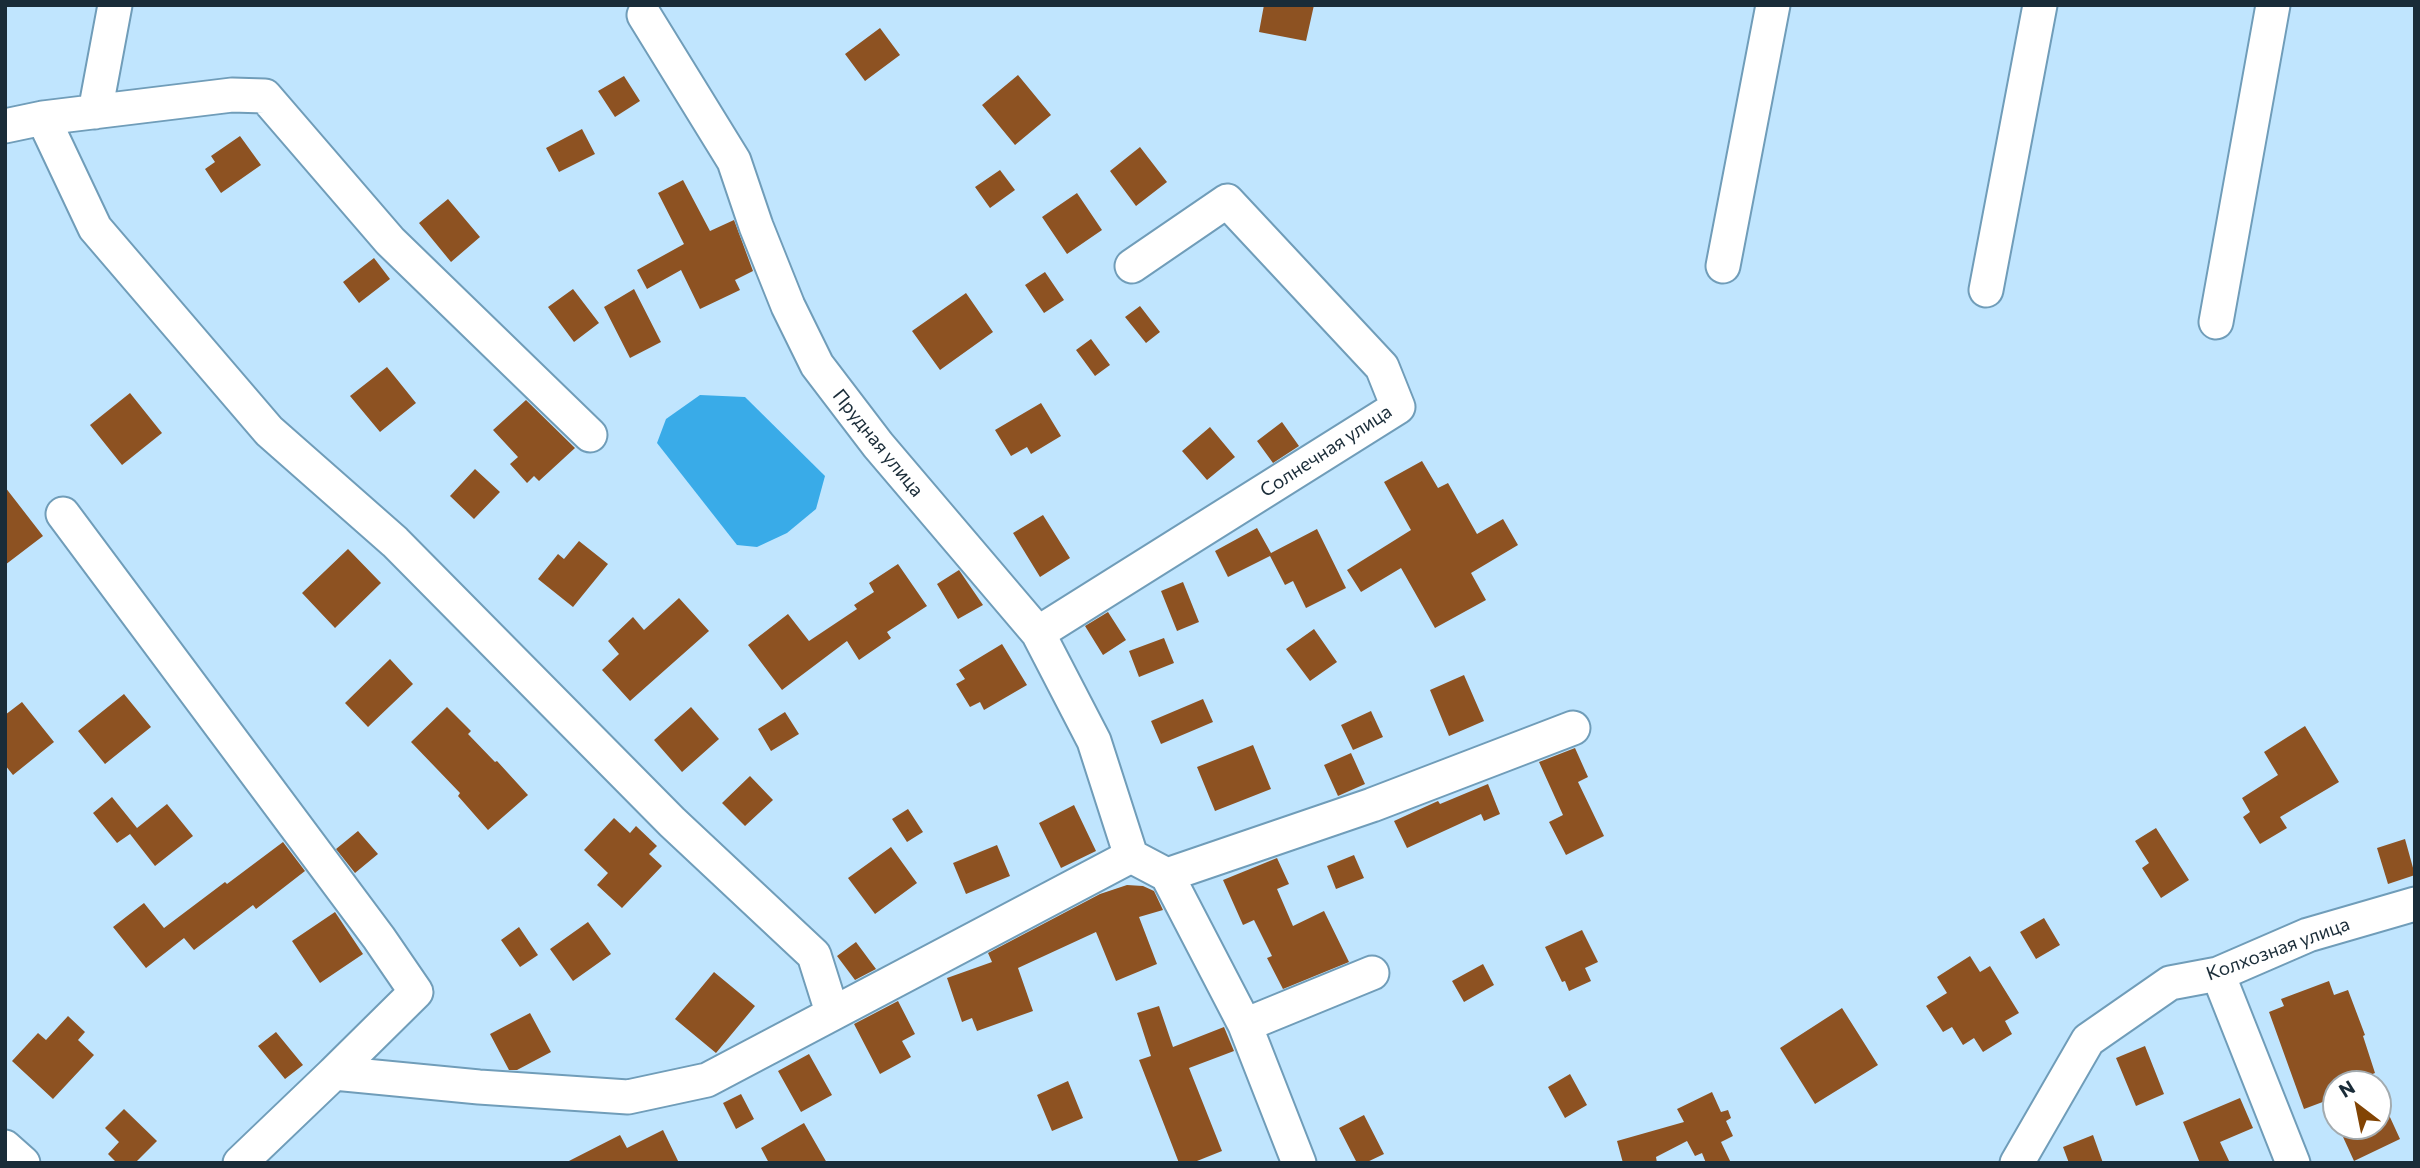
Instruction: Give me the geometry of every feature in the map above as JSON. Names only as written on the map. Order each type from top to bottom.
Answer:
[{"type":"street","points":[[95,112],[114,5]]},
{"type":"street","points":[[1723,266],[1773,5]]},
{"type":"street","points":[[1986,290],[2040,5]]},
{"type":"street","points":[[2216,322],[2273,5]]},
{"type":"street","name":"Прудная улица","points":[[644,15],[734,161],[760,238],[817,366],[878,445],[1038,633],[1094,741],[1131,856]]},
{"type":"street","points":[[5,126],[43,118],[232,95],[265,96],[390,241],[590,435]]},
{"type":"street","points":[[43,118],[95,228],[269,431],[395,542],[672,822],[814,955],[832,1012]]},
{"type":"street","name":"Солнечная улица","points":[[1038,633],[1398,407],[1382,367],[1227,201],[1132,266]]},
{"type":"street","points":[[63,514],[379,938],[416,992],[240,1163]]},
{"type":"street","points":[[1167,876],[1372,805],[1573,728]]},
{"type":"street","points":[[334,1073],[479,1087],[628,1097],[707,1080],[1131,856],[1167,876],[1245,1025],[1299,1163]]},
{"type":"street","name":"Колхозная улица","points":[[2017,1163],[2088,1040],[2170,983],[2218,974],[2308,935],[2415,904]]},
{"type":"street","points":[[1245,1025],[1372,973]]},
{"type":"street","points":[[2218,974],[2293,1163]]},
{"type":"street","points":[[5,1147],[23,1163]]},
{"type":"water","points":[[700,395],[745,397],[825,476],[816,509],[787,533],[757,547],[737,545],[657,443],[666,419]]},
{"type":"building","points":[[1264,5],[1314,5],[1306,41],[1259,32]]},
{"type":"building","points":[[880,28],[900,55],[865,81],[845,54]]},
{"type":"building","points":[[1018,75],[1051,115],[1015,145],[982,105]]},
{"type":"building","points":[[624,76],[640,101],[615,117],[598,91]]},
{"type":"building","points":[[582,129],[595,154],[559,172],[546,148]]},
{"type":"building","points":[[240,136],[261,165],[221,193],[205,169],[215,162],[211,156]]},
{"type":"building","points":[[1140,147],[1167,182],[1136,206],[1110,171]]},
{"type":"building","points":[[1000,170],[1015,190],[990,208],[975,187]]},
{"type":"building","points":[[683,180],[710,231],[734,220],[753,271],[735,280],[740,290],[700,309],[681,270],[647,289],[637,270],[684,244],[658,193]]},
{"type":"building","points":[[1077,193],[1102,230],[1067,254],[1042,217]]},
{"type":"building","points":[[448,199],[480,237],[451,262],[419,223]]},
{"type":"building","points":[[374,258],[390,279],[359,303],[343,282]]},
{"type":"building","points":[[1045,272],[1064,300],[1044,313],[1025,285]]},
{"type":"building","points":[[573,289],[599,323],[574,342],[548,307]]},
{"type":"building","points":[[634,289],[661,342],[630,358],[604,307]]},
{"type":"building","points":[[966,293],[993,332],[940,370],[912,331]]},
{"type":"building","points":[[1140,306],[1160,332],[1146,343],[1125,317]]},
{"type":"building","points":[[1091,339],[1110,365],[1095,376],[1076,350]]},
{"type":"building","points":[[387,367],[416,403],[380,432],[350,396]]},
{"type":"building","points":[[130,393],[162,433],[122,465],[90,425]]},
{"type":"building","points":[[526,400],[575,448],[539,481],[534,476],[527,483],[510,464],[518,457],[493,430]]},
{"type":"building","points":[[1041,403],[1061,436],[1031,454],[1027,447],[1011,456],[995,430]]},
{"type":"building","points":[[1282,422],[1299,446],[1273,463],[1257,441]]},
{"type":"building","points":[[1210,427],[1235,457],[1207,480],[1182,451]]},
{"type":"building","points":[[1422,461],[1438,488],[1448,483],[1477,534],[1503,519],[1518,545],[1471,573],[1486,600],[1435,628],[1401,568],[1361,592],[1347,570],[1411,530],[1384,482]]},
{"type":"building","points":[[475,469],[500,492],[474,519],[450,496]]},
{"type":"building","points":[[5,487],[43,536],[5,565]]},
{"type":"building","points":[[1043,515],[1070,558],[1040,577],[1013,533]]},
{"type":"building","points":[[1257,528],[1271,553],[1317,529],[1346,588],[1306,608],[1293,581],[1285,585],[1270,556],[1228,577],[1215,551]]},
{"type":"building","points":[[579,541],[608,564],[573,607],[538,579],[558,554],[564,559]]},
{"type":"building","points":[[348,549],[381,583],[335,628],[302,593]]},
{"type":"building","points":[[898,564],[927,606],[887,632],[891,638],[859,660],[847,641],[782,690],[748,645],[788,614],[809,641],[857,609],[854,605],[874,592],[869,583]]},
{"type":"building","points":[[959,570],[983,605],[958,619],[937,584]]},
{"type":"building","points":[[1183,582],[1199,622],[1177,631],[1161,591]]},
{"type":"building","points":[[679,598],[709,631],[630,701],[602,670],[619,654],[608,641],[633,617],[644,630]]},
{"type":"building","points":[[1108,612],[1126,640],[1103,655],[1085,626]]},
{"type":"building","points":[[1314,629],[1337,662],[1310,681],[1286,649]]},
{"type":"building","points":[[1164,638],[1174,663],[1139,677],[1129,651]]},
{"type":"building","points":[[1002,644],[1027,685],[984,710],[980,702],[970,707],[956,684],[965,679],[959,670]]},
{"type":"building","points":[[390,659],[413,684],[368,727],[345,703]]},
{"type":"building","points":[[1464,675],[1484,721],[1449,736],[1430,690]]},
{"type":"building","points":[[124,694],[151,727],[105,764],[78,731]]},
{"type":"building","points":[[1203,699],[1213,722],[1161,744],[1151,721]]},
{"type":"building","points":[[22,702],[54,742],[13,775],[5,765],[5,715]]},
{"type":"building","points":[[447,707],[471,731],[468,734],[528,795],[488,830],[458,796],[460,793],[411,742]]},
{"type":"building","points":[[691,707],[719,739],[682,772],[654,740]]},
{"type":"building","points":[[1371,711],[1383,737],[1353,750],[1341,725]]},
{"type":"building","points":[[785,712],[799,734],[771,751],[758,729]]},
{"type":"building","points":[[2305,726],[2339,782],[2280,817],[2287,828],[2260,844],[2243,817],[2250,812],[2242,798],[2278,775],[2264,752]]},
{"type":"building","points":[[1253,745],[1271,789],[1215,811],[1197,767]]},
{"type":"building","points":[[1575,748],[1588,777],[1578,782],[1604,836],[1566,855],[1549,822],[1563,815],[1539,762]]},
{"type":"building","points":[[1351,753],[1365,784],[1338,796],[1324,765]]},
{"type":"building","points":[[750,776],[773,800],[745,826],[722,803]]},
{"type":"building","points":[[1488,784],[1500,814],[1484,821],[1481,814],[1407,848],[1394,821],[1438,801],[1440,804]]},
{"type":"building","points":[[112,797],[137,828],[167,804],[193,836],[155,866],[130,834],[117,843],[93,813]]},
{"type":"building","points":[[1074,805],[1096,851],[1061,868],[1039,823]]},
{"type":"building","points":[[908,809],[923,832],[907,842],[892,819]]},
{"type":"building","points":[[614,818],[630,833],[636,826],[657,846],[649,854],[662,866],[622,908],[597,885],[608,873],[584,850]]},
{"type":"building","points":[[2156,828],[2189,880],[2161,898],[2142,868],[2149,863],[2135,841]]},
{"type":"building","points":[[358,831],[378,854],[355,873],[336,849]]},
{"type":"building","points":[[2405,839],[2415,875],[2388,884],[2377,848]]},
{"type":"building","points":[[283,842],[305,871],[256,909],[253,905],[194,950],[184,938],[146,968],[113,927],[144,903],[164,928]]},
{"type":"building","points":[[997,845],[1010,876],[966,894],[953,863]]},
{"type":"building","points":[[891,847],[917,883],[875,914],[848,878]]},
{"type":"building","points":[[1354,855],[1364,878],[1336,889],[1327,866]]},
{"type":"building","points":[[1277,858],[1289,884],[1277,889],[1293,926],[1324,911],[1349,962],[1283,989],[1267,958],[1272,956],[1254,920],[1243,925],[1223,880]]},
{"type":"building","points":[[1127,885],[1143,886],[1154,891],[1163,910],[1139,917],[1157,964],[1116,981],[1096,932],[1018,968],[1033,1011],[977,1031],[972,1018],[962,1022],[947,978],[992,962],[988,953],[1100,894]]},
{"type":"building","points":[[335,912],[363,954],[320,983],[292,941]]},
{"type":"building","points":[[2044,918],[2060,945],[2036,959],[2020,932]]},
{"type":"building","points":[[588,922],[611,954],[573,981],[550,949]]},
{"type":"building","points":[[519,927],[538,955],[520,967],[501,940]]},
{"type":"building","points":[[1582,930],[1598,962],[1585,968],[1591,981],[1569,991],[1545,947]]},
{"type":"building","points":[[856,942],[876,969],[855,980],[837,956]]},
{"type":"building","points":[[1970,956],[1980,972],[1990,966],[2019,1013],[2005,1021],[2012,1034],[1983,1052],[1974,1038],[1963,1045],[1952,1027],[1943,1032],[1926,1006],[1947,993],[1937,977]]},
{"type":"building","points":[[1483,964],[1494,985],[1464,1002],[1452,981]]},
{"type":"building","points":[[714,972],[755,1006],[716,1053],[675,1019]]},
{"type":"building","points":[[2329,981],[2334,995],[2348,990],[2365,1035],[2363,1036],[2374,1070],[2322,1070],[2322,1102],[2304,1109],[2269,1012],[2284,1006],[2281,999]]},
{"type":"building","points":[[898,1001],[915,1034],[902,1041],[911,1057],[880,1074],[854,1024]]},
{"type":"building","points":[[1159,1006],[1173,1047],[1224,1027],[1234,1051],[1189,1068],[1222,1151],[1192,1163],[1179,1163],[1139,1060],[1151,1056],[1137,1013]]},
{"type":"building","points":[[1842,1008],[1878,1065],[1815,1104],[1780,1048]]},
{"type":"building","points":[[530,1013],[551,1052],[517,1070],[509,1070],[490,1034]]},
{"type":"building","points":[[68,1016],[85,1032],[78,1040],[94,1055],[53,1099],[12,1061],[38,1033],[46,1040]]},
{"type":"building","points":[[276,1032],[303,1065],[285,1079],[258,1046]]},
{"type":"building","points":[[2145,1046],[2164,1094],[2136,1106],[2116,1058]]},
{"type":"building","points":[[809,1054],[832,1095],[801,1112],[778,1071]]},
{"type":"building","points":[[1570,1074],[1587,1105],[1565,1118],[1548,1087]]},
{"type":"building","points":[[1068,1081],[1083,1118],[1052,1131],[1037,1095]]},
{"type":"building","points":[[1712,1092],[1721,1112],[1728,1110],[1731,1118],[1726,1121],[1733,1136],[1721,1142],[1731,1163],[1706,1163],[1702,1153],[1695,1156],[1687,1141],[1656,1157],[1657,1163],[1623,1163],[1617,1141],[1684,1122],[1677,1109]]},
{"type":"building","points":[[741,1094],[754,1119],[736,1129],[723,1103]]},
{"type":"building","points":[[2240,1098],[2253,1128],[2220,1142],[2230,1163],[2200,1163],[2183,1122]]},
{"type":"building","points":[[124,1109],[157,1141],[135,1163],[117,1163],[108,1154],[119,1142],[105,1128]]},
{"type":"building","points":[[1364,1115],[1384,1154],[1365,1163],[1357,1163],[1339,1128]]},
{"type":"building","points":[[2392,1122],[2400,1139],[2354,1161],[2344,1140],[2392,1140]]},
{"type":"building","points":[[804,1123],[827,1163],[769,1163],[761,1148]]},
{"type":"building","points":[[663,1130],[679,1163],[565,1163],[620,1135],[627,1148]]},
{"type":"building","points":[[2093,1135],[2103,1163],[2069,1163],[2063,1147]]}]
